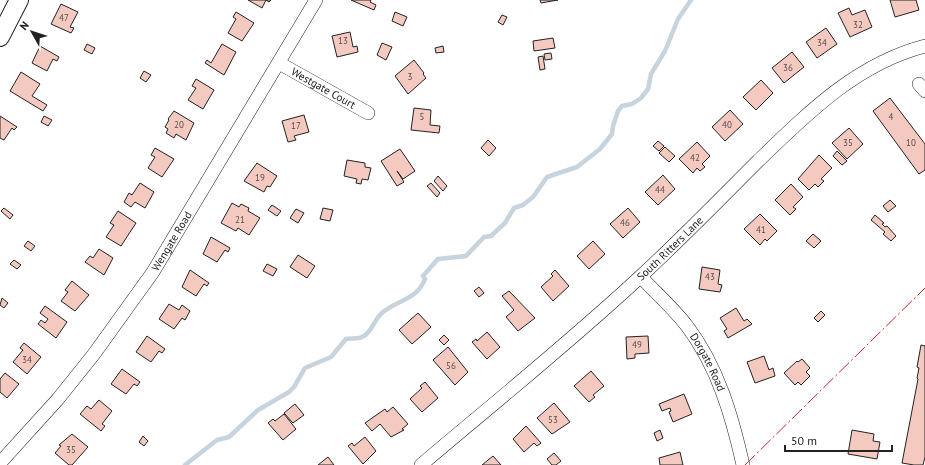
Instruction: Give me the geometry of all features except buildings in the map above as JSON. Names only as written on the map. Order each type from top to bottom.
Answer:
[{"type":"street","points":[[0,37],[19,0]]},
{"type":"street","name":"Wengate Road","points":[[0,463],[58,399],[126,311],[177,235],[316,0]]},
{"type":"street","name":"South Ritters Lane","points":[[421,465],[580,331],[641,277],[802,118],[834,91],[860,73],[887,59],[925,46]]},
{"type":"street","name":"Westgate Court","points":[[279,63],[368,113]]},
{"type":"street","name":"Dorgate Road","points":[[641,277],[687,326],[710,363],[729,408],[743,465]]},
{"type":"waterway","points":[[185,465],[217,440],[229,437],[258,410],[289,392],[294,387],[305,368],[331,357],[346,339],[359,338],[365,335],[382,313],[412,296],[417,291],[425,279],[423,276],[438,259],[466,256],[484,237],[491,236],[505,223],[514,208],[523,205],[533,197],[547,177],[577,167],[600,149],[612,134],[618,111],[622,106],[632,104],[641,98],[648,89],[651,74],[665,51],[678,19],[691,0]]},
{"type":"power","points":[[745,465],[925,288]]}]
